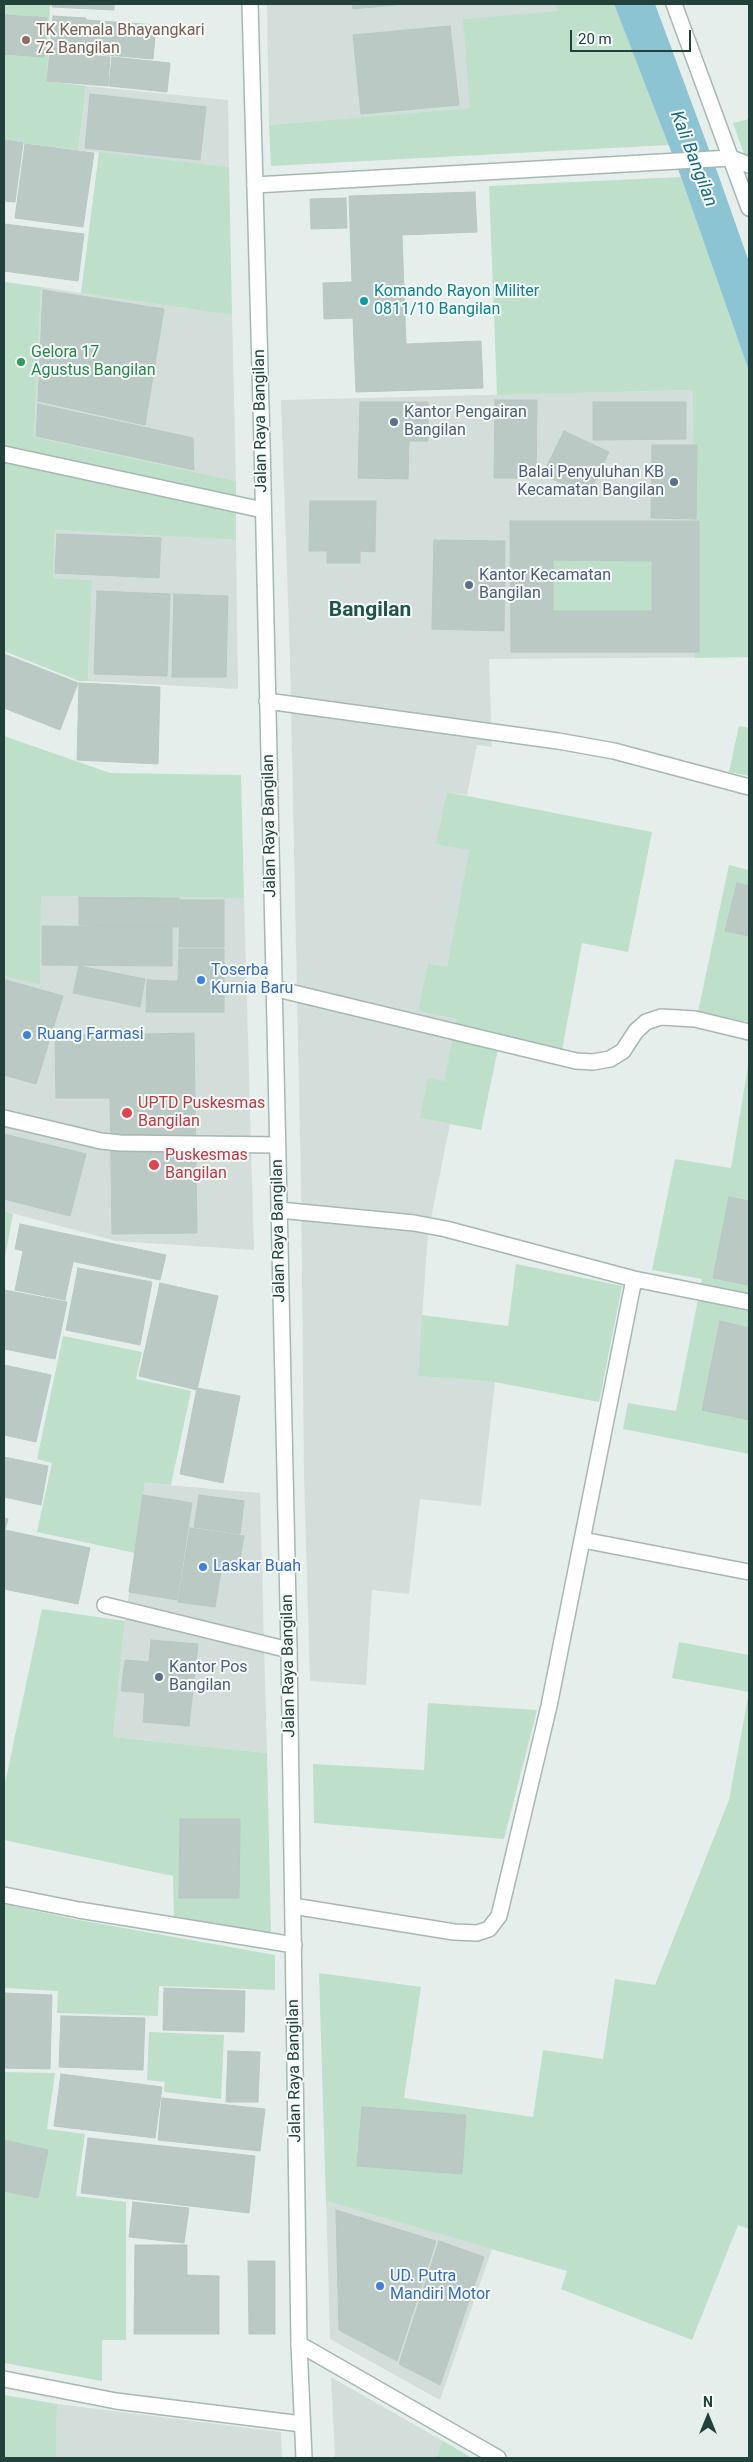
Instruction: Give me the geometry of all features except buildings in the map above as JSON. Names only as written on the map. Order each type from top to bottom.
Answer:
[{"type":"main road","name":"Jalan Raya Bangilan","points":[[250,4],[289,1650],[299,2344],[304,2458]]},
{"type":"main road","points":[[674,4],[728,159],[749,208]]},
{"type":"main road","points":[[255,185],[728,159],[749,165]]},
{"type":"main road","points":[[4,454],[263,510]]},
{"type":"main road","points":[[267,701],[558,741],[614,751],[749,787]]},
{"type":"main road","points":[[273,988],[576,1061],[592,1062],[610,1059],[623,1051],[636,1031],[646,1022],[660,1017],[695,1019],[749,1032]]},
{"type":"main road","points":[[4,1118],[101,1141],[120,1143],[277,1145]]},
{"type":"main road","points":[[279,1210],[414,1223],[446,1229],[634,1279],[749,1302]]},
{"type":"main road","points":[[293,1906],[454,1932],[477,1933],[490,1929],[499,1916],[549,1706],[634,1279]]},
{"type":"main road","points":[[583,1540],[749,1572]]},
{"type":"main road","points":[[105,1605],[289,1650]]},
{"type":"main road","points":[[4,1895],[80,1910],[294,1946]]},
{"type":"main road","points":[[299,2344],[498,2458]]},
{"type":"main road","points":[[4,2379],[116,2401],[302,2424]]},
{"type":"shaded area","points":[[267,4],[555,4],[558,11],[471,108],[269,125]]},
{"type":"shaded area","points":[[86,86],[228,100],[229,167],[78,150]]},
{"type":"shaded area","points":[[41,287],[232,315],[236,481],[34,437]]},
{"type":"shaded area","points":[[694,390],[749,657],[489,659],[492,747],[477,745],[467,795],[447,792],[469,850],[447,968],[418,1011],[457,1019],[444,1081],[421,1118],[450,1124],[428,1233],[418,1376],[495,1382],[481,1506],[420,1499],[409,1594],[372,1590],[366,1685],[310,1681],[304,1474],[301,1186],[290,659],[281,400]]},
{"type":"shaded area","points":[[55,530],[236,540],[238,689],[88,681],[92,580],[53,578]]},
{"type":"shaded area","name":"UPTD Puskesmas Bangilan","points":[[41,896],[244,898],[254,1250],[116,1241],[4,1211],[4,976],[40,985]]},
{"type":"shaded area","points":[[145,1483],[260,1493],[267,1753],[113,1737],[125,1621]]},
{"type":"shaded area","points":[[326,2201],[492,2249],[440,2400],[330,2339]]},
{"type":"shaded area","points":[[331,2377],[443,2441],[436,2458],[335,2458]]},
{"type":"shaded area","points":[[57,2404],[281,2432],[282,2458],[56,2458]]},
{"type":"green space","points":[[4,4],[50,4],[47,81],[86,86],[78,150],[4,141]]},
{"type":"green space","points":[[555,4],[614,4],[669,145],[271,166],[269,125],[470,108],[463,19],[558,11]]},
{"type":"green space","points":[[749,119],[749,168],[733,123]]},
{"type":"green space","points":[[99,152],[229,167],[232,315],[81,293]]},
{"type":"green space","points":[[681,177],[749,371],[749,657],[695,658],[693,390],[497,395],[489,186]]},
{"type":"green space","name":"Gelora 17 Agustus Bangilan","points":[[4,282],[41,287],[34,437],[236,481],[236,540],[55,530],[53,578],[92,580],[88,681],[79,681],[4,651]]},
{"type":"green space","points":[[553,560],[652,561],[652,611],[553,611]]},
{"type":"green space","points":[[739,726],[749,728],[749,776],[729,772]]},
{"type":"green space","points":[[4,736],[110,773],[241,775],[244,898],[41,896],[40,985],[4,976]]},
{"type":"green space","points":[[447,792],[652,832],[628,952],[582,943],[560,1061],[498,1049],[481,1130],[420,1118],[428,1078],[444,1081],[456,1019],[418,1011],[428,964],[447,967],[469,850],[436,844]]},
{"type":"green space","points":[[729,865],[749,870],[749,1022],[698,1012]]},
{"type":"green space","points":[[749,1060],[749,1454],[623,1429],[628,1403],[676,1411],[702,1279],[652,1270],[675,1159],[731,1168]]},
{"type":"green space","points":[[4,1211],[13,1214],[4,1262]]},
{"type":"green space","points":[[516,1264],[622,1286],[599,1402],[495,1382],[418,1376],[422,1315],[508,1326]]},
{"type":"green space","points":[[63,1336],[142,1352],[136,1379],[191,1391],[171,1485],[145,1483],[135,1553],[37,1532],[52,1463],[37,1459]]},
{"type":"green space","points":[[42,1609],[125,1621],[113,1737],[267,1753],[271,1933],[174,1917],[173,1876],[4,1840],[4,1788]]},
{"type":"green space","points":[[679,1642],[749,1655],[749,1692],[672,1678]]},
{"type":"green space","points":[[749,1692],[749,2229],[738,2225],[692,2340],[561,2289],[567,2271],[326,2201],[319,1973],[421,1987],[404,2098],[533,2117],[543,2050],[603,2059],[615,1979],[655,1985],[729,1800]]},
{"type":"green space","points":[[428,1703],[537,1710],[504,1839],[314,1823],[313,1764],[424,1770]]},
{"type":"green space","points":[[4,1904],[73,1919],[275,1955],[275,1990],[159,1986],[158,2016],[57,2013],[58,1991],[4,1988]]},
{"type":"green space","points":[[149,2032],[224,2035],[221,2099],[164,2092],[165,2082],[147,2080]]},
{"type":"green space","points":[[4,2072],[55,2073],[47,2129],[85,2134],[76,2196],[126,2202],[126,2340],[102,2340],[102,2381],[4,2363]]},
{"type":"green space","points":[[4,2395],[57,2404],[56,2458],[4,2458]]},
{"type":"green space","points":[[443,2441],[472,2458],[436,2458]]},
{"type":"water","name":"Kali Bangilan","points":[[614,4],[655,4],[718,174],[749,262],[749,371],[681,177]]},
{"type":"place","name":"TK Kemala Bhayangkari 72 Bangilan","points":[[26,40]]},
{"type":"place","name":"Komando Rayon Militer 0811/10 Bangilan","points":[[364,301]]},
{"type":"place","name":"Gelora 17 Agustus Bangilan","points":[[21,362]]},
{"type":"place","name":"Kantor Pengairan Bangilan","points":[[394,422]]},
{"type":"place","name":"Balai Penyuluhan KB Kecamatan Bangilan","points":[[674,482]]},
{"type":"place","name":"Kantor Kecamatan Bangilan","points":[[469,585]]},
{"type":"place","name":"Toserba Kurnia Baru","points":[[201,980]]},
{"type":"place","name":"Ruang Farmasi","points":[[27,1035]]},
{"type":"place","name":"UPTD Puskesmas Bangilan","points":[[127,1113]]},
{"type":"place","name":"Puskesmas Bangilan","points":[[154,1165]]},
{"type":"place","name":"Laskar Buah","points":[[203,1567]]},
{"type":"place","name":"Kantor Pos Bangilan","points":[[159,1677]]},
{"type":"place","name":"UD. Putra Mandiri Motor","points":[[380,2286]]},
{"type":"district","name":"Bangilan","points":[[370,611]]}]
